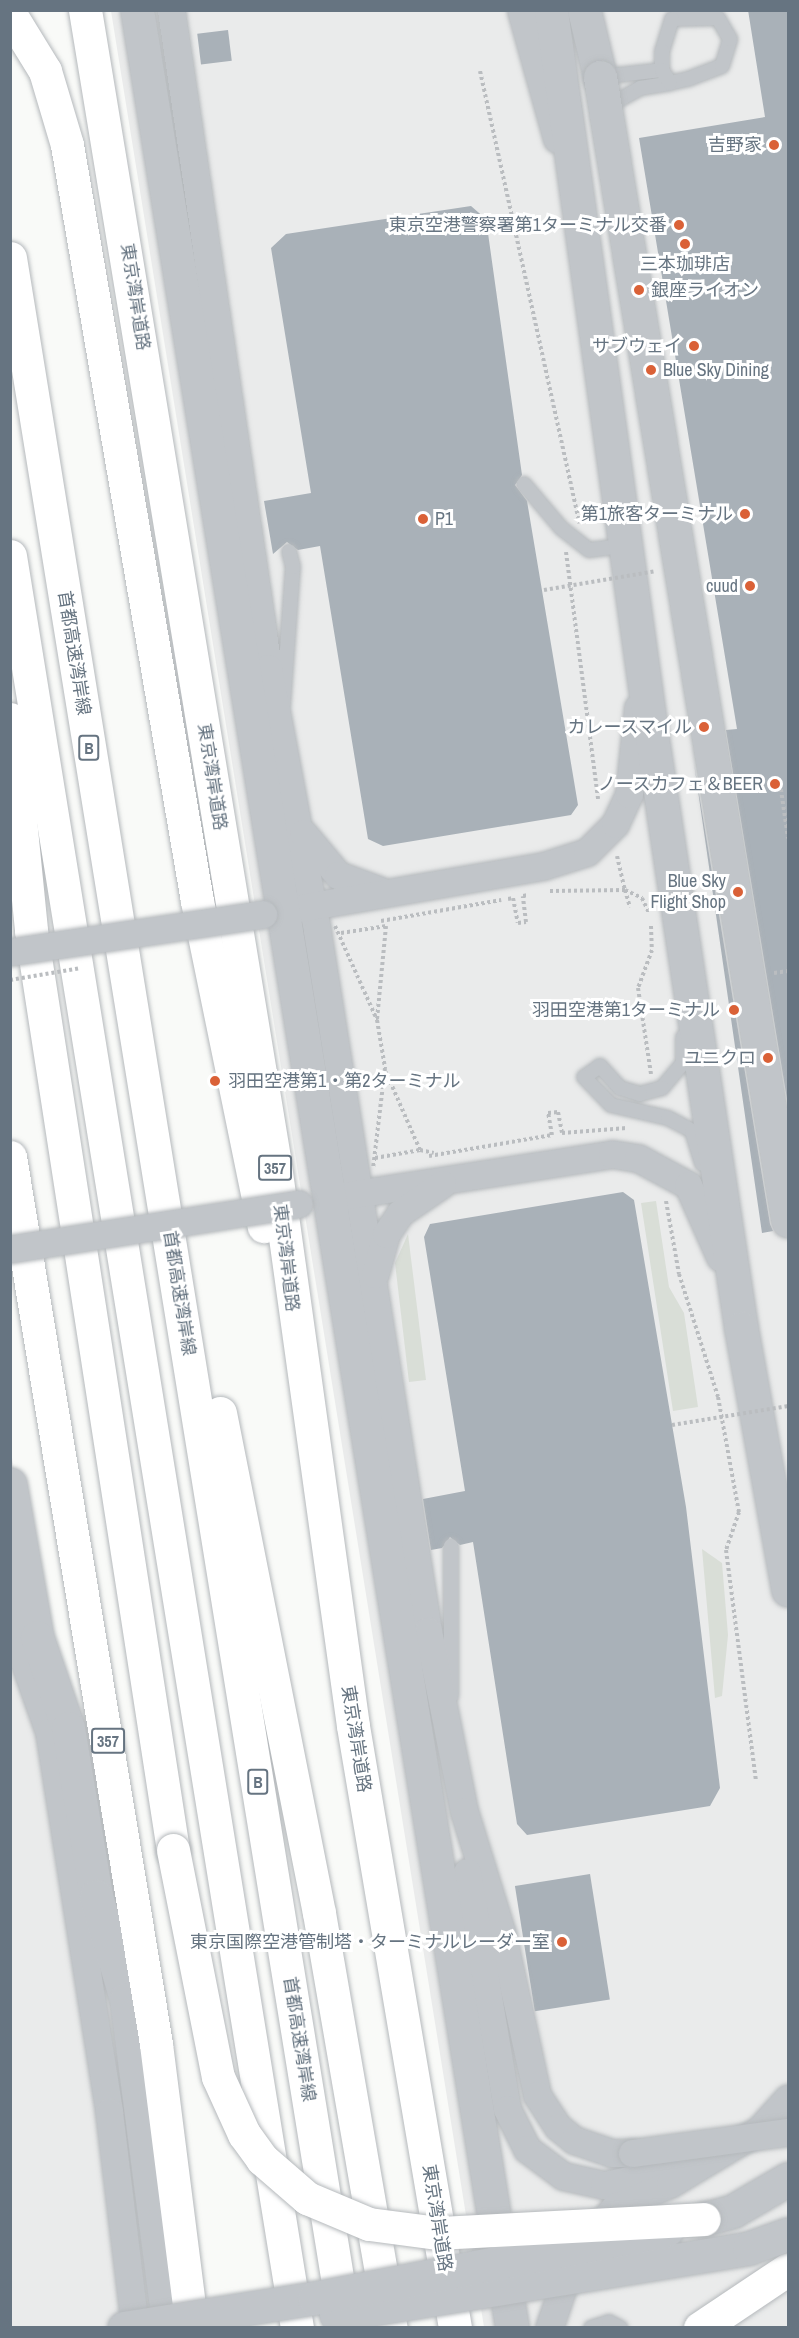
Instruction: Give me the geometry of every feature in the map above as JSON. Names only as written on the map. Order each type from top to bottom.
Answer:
[{"type":"highway","name":"東京湾岸道路","points":[[86,10],[274,1158],[292,1305],[353,1726],[455,2328]]},
{"type":"highway","points":[[10,15],[45,71],[58,105],[249,1166],[271,1253],[292,1305]]},
{"type":"highway","name":"首都高速湾岸線","points":[[10,258],[345,2328]]},
{"type":"highway","points":[[10,556],[297,2328]]},
{"type":"highway","points":[[10,719],[32,931],[173,1850],[218,2078],[262,2159],[307,2198],[369,2224],[438,2234],[704,2219]]},
{"type":"highway","name":"357","points":[[10,1157],[156,2044],[192,2328]]},
{"type":"highway","points":[[170,1236],[197,1299],[317,1902],[391,2328]]},
{"type":"highway","points":[[700,2328],[789,2269]]},
{"type":"street","points":[[137,10],[286,910],[338,1191],[513,2328]]},
{"type":"street","points":[[171,10],[298,823],[310,847],[338,875],[357,886],[386,892]]},
{"type":"street","points":[[521,10],[575,203]]},
{"type":"street","points":[[551,10],[575,203],[640,658],[741,1328],[789,1590]]},
{"type":"street","points":[[584,10],[602,93],[789,1221]]},
{"type":"street","points":[[10,952],[286,910],[543,867],[587,852],[615,824],[629,794],[640,658]]},
{"type":"street","points":[[286,910],[298,823]]},
{"type":"street","points":[[10,1249],[338,1191],[451,1178],[612,1154],[639,1158],[688,1185],[700,1203],[741,1328]]},
{"type":"street","points":[[372,1290],[378,1255],[400,1213],[451,1178]]},
{"type":"street","points":[[338,1191],[372,1290],[464,1811],[502,1934],[537,2095],[558,2127],[574,2140],[612,2153],[632,2153],[789,2132]]},
{"type":"street","points":[[10,1484],[37,1637],[68,1728],[96,1896],[126,1999],[169,2328]]},
{"type":"street","points":[[12,1610],[49,1732],[109,2112],[135,2328]]},
{"type":"street","points":[[464,1811],[464,1852],[507,2109],[527,2149],[563,2176],[604,2185],[696,2166]]},
{"type":"street","points":[[549,2328],[573,2258],[593,2228],[615,2207],[670,2184],[696,2166],[759,2130],[789,2098]]},
{"type":"street","points":[[124,2328],[653,2234],[733,2211],[789,2179]]},
{"type":"street","points":[[224,2328],[524,2287],[748,2248],[789,2234]]},
{"type":"lane","points":[[602,93],[622,94],[670,83],[722,66],[729,53],[728,27],[703,16],[672,19],[662,70],[670,83]]},
{"type":"lane","points":[[602,93],[662,70]]},
{"type":"lane","points":[[524,484],[573,538],[589,550],[624,546]]},
{"type":"lane","points":[[281,725],[293,567],[289,551]]},
{"type":"lane","points":[[684,948],[683,1063],[662,1088],[640,1094],[620,1088],[600,1066],[584,1077],[611,1105],[668,1118],[692,1131],[708,1181],[722,1200]]},
{"type":"lane","points":[[451,1546],[451,1740]]},
{"type":"lane","points":[[591,2328],[609,2322],[621,2328]]},
{"type":"path","points":[[480,71],[581,518],[564,557],[597,774],[595,811]]},
{"type":"path","points":[[544,590],[665,569]]},
{"type":"path","points":[[738,789],[780,783],[789,838]]},
{"type":"path","points":[[614,843],[630,907]]},
{"type":"path","points":[[546,892],[625,890],[642,898],[650,914],[652,950],[638,988],[652,1082]]},
{"type":"path","points":[[420,1150],[385,1068],[376,1020],[339,933],[332,927],[395,919],[513,898],[518,924],[526,922],[523,896],[535,894]]},
{"type":"path","points":[[339,933],[386,926],[395,919]]},
{"type":"path","points":[[376,1020],[386,926]]},
{"type":"path","points":[[374,1168],[385,1068]]},
{"type":"path","points":[[552,1135],[548,1113],[558,1112],[562,1133]]},
{"type":"path","points":[[338,1191],[374,1168],[437,1154],[595,1128]]},
{"type":"path","points":[[375,1158],[420,1150],[437,1154]]},
{"type":"path","points":[[664,1191],[679,1274],[717,1397],[739,1512],[726,1550],[756,1781]]},
{"type":"path","points":[[672,1425],[789,1406]]},
{"type":"shaded area","points":[[111,11],[788,11],[788,2327],[484,2327]]},
{"type":"shaded area","points":[[656,1201],[669,1287],[684,1313],[698,1407],[673,1411],[641,1203]]},
{"type":"shaded area","points":[[408,1234],[426,1380],[409,1382],[395,1263]]},
{"type":"shaded area","points":[[10,1445],[84,1912],[150,2327],[11,2327]]},
{"type":"shaded area","points":[[702,1549],[722,1563],[728,1635],[722,1696],[715,1698]]},
{"type":"building","name":"第1旅客ターミナル","points":[[748,10],[789,10],[787,1099],[726,730],[737,729],[639,138],[765,117]]},
{"type":"building","points":[[228,30],[232,61],[201,65],[197,34]]},
{"type":"building","name":"P1","points":[[471,206],[486,219],[522,475],[515,485],[527,501],[578,805],[571,815],[383,846],[368,839],[320,546],[298,550],[287,542],[273,554],[264,501],[311,493],[271,248],[286,234]]},
{"type":"building","points":[[694,763],[773,1231],[762,1233]]},
{"type":"building","points":[[623,1192],[634,1200],[686,1507],[720,1788],[710,1806],[527,1835],[517,1824],[473,1542],[460,1545],[450,1537],[442,1548],[431,1550],[423,1499],[465,1491],[424,1237],[430,1224]]},
{"type":"building","name":"東京国際空港管制塔・ターミナルレーダー室","points":[[590,1874],[610,1999],[535,2011],[515,1886]]},
{"type":"place","name":"吉野家","points":[[774,145]]},
{"type":"place","name":"東京空港警察署第1ターミナル交番","points":[[679,225]]},
{"type":"place","name":"三本珈琲店","points":[[685,244]]},
{"type":"place","name":"銀座ライオン","points":[[639,290]]},
{"type":"place","name":"サブウェイ","points":[[694,346]]},
{"type":"place","name":"Blue Sky Dining","points":[[651,370]]},
{"type":"place","name":"第1旅客ターミナル","points":[[745,514]]},
{"type":"place","name":"P1","points":[[423,519]]},
{"type":"place","name":"cuud","points":[[750,586]]},
{"type":"place","name":"カレースマイル","points":[[704,727]]},
{"type":"place","name":"ノースカフェ＆BEER","points":[[775,784]]},
{"type":"place","name":"Blue Sky Flight Shop","points":[[738,892]]},
{"type":"place","name":"羽田空港第1ターミナル","points":[[734,1010]]},
{"type":"place","name":"ユニクロ","points":[[768,1058]]},
{"type":"place","name":"羽田空港第1・第2ターミナル","points":[[215,1081]]},
{"type":"place","name":"東京国際空港管制塔・ターミナルレーダー室","points":[[562,1942]]}]
